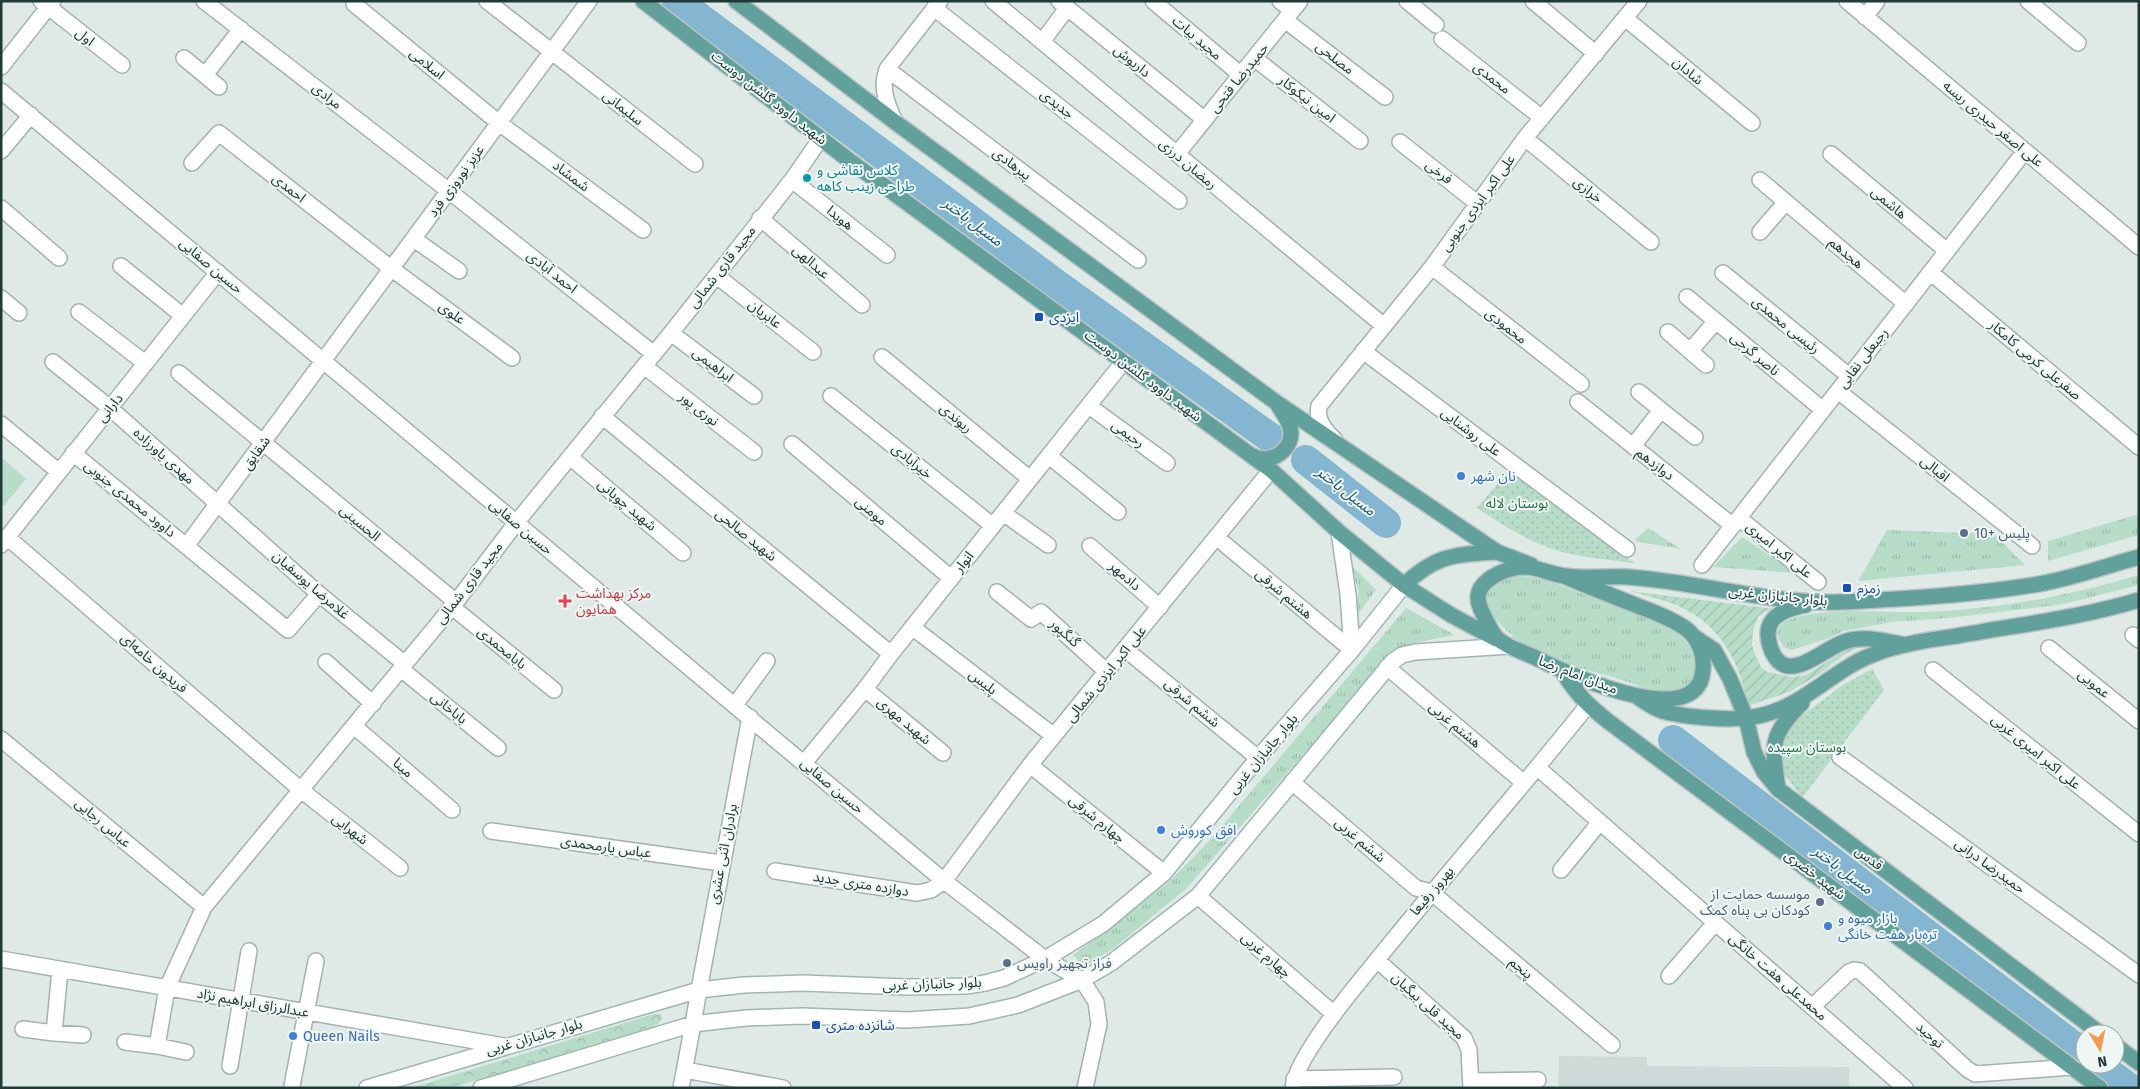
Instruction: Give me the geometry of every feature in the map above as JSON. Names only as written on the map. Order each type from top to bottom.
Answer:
[{"type":"main road","name":"شهید داوود گلشن دوست","points":[[643,1],[821,138],[1271,470],[1339,532],[1404,585],[1451,615],[1504,643]]},
{"type":"main road","points":[[736,1],[895,122],[1277,403],[1347,449],[1406,492],[1498,552],[1664,616],[1695,637]]},
{"type":"main road","points":[[1249,454],[1261,460],[1270,459],[1284,451],[1289,443],[1290,427],[1277,403]]},
{"type":"main road","points":[[1404,585],[1430,564],[1443,558],[1456,554],[1498,552]]},
{"type":"main road","name":"بلوار جانبازان غربی","points":[[1564,576],[1629,577],[1800,601],[1846,602],[1949,596],[2041,584],[2139,557]]},
{"type":"main road","points":[[1504,643],[1488,624],[1479,606],[1480,589],[1495,576],[1514,568],[1534,566]]},
{"type":"main road","points":[[1636,696],[1661,710],[1712,717],[1746,718],[1778,711],[1810,694],[1851,666],[1872,655],[1905,645],[2081,614],[2139,600]]},
{"type":"main road","points":[[1846,602],[1811,604],[1790,608],[1772,620],[1768,633],[1771,649],[1776,657],[1784,665],[1798,666],[1842,642],[1854,639],[1905,645]]},
{"type":"main road","name":"میدان امام رضا","points":[[1504,643],[1563,672],[1598,686],[1636,696],[1670,699],[1681,698],[1697,688],[1703,674],[1700,646],[1695,637]]},
{"type":"main road","name":"قدس","points":[[1695,637],[1714,650],[1730,679],[1746,718],[1757,758],[1764,772],[1778,789],[2088,1024]]},
{"type":"main road","name":"شهید خضری","points":[[1563,672],[1572,687],[1588,705],[2100,1088]]},
{"type":"main road","points":[[1778,789],[1773,752],[1777,732],[1810,694]]},
{"type":"main road","points":[[2125,1052],[2139,1063]]},
{"type":"street","name":"مرادی","points":[[204,1],[223,7],[241,29],[449,191]]},
{"type":"street","name":"سلیمانی","points":[[488,1],[695,164]]},
{"type":"street","name":"عزیز نوروزی فرد","points":[[324,361],[589,1]]},
{"type":"street","name":"رمضان درزی","points":[[993,1],[1384,326]]},
{"type":"street","name":"مجید بیات","points":[[1153,1],[1240,75]]},
{"type":"street","name":"مصلحی","points":[[1280,1],[1385,97]]},
{"type":"street","name":"محمدی","points":[[1407,1],[1439,32],[1542,118]]},
{"type":"street","points":[[1533,1],[1596,54]]},
{"type":"street","name":"علی اکبر ایزدی جنوبی","points":[[1347,449],[1326,432],[1319,416],[1319,406],[1432,267],[1525,138],[1639,1]]},
{"type":"street","name":"علی اصغر حیدری ریسه","points":[[1847,1],[2025,151],[2137,240]]},
{"type":"street","points":[[1865,16],[1877,1]]},
{"type":"street","points":[[2028,1],[2078,44]]},
{"type":"street","points":[[1,67],[47,3]]},
{"type":"street","name":"اول","points":[[47,3],[122,66]]},
{"type":"street","points":[[895,122],[888,107],[883,79],[887,69],[938,3]]},
{"type":"street","name":"جدیدی","points":[[938,3],[1179,201]]},
{"type":"street","name":"اسلامی","points":[[354,4],[499,123]]},
{"type":"street","points":[[1042,42],[1063,4]]},
{"type":"street","name":"داریوش","points":[[1063,4],[1205,120]]},
{"type":"street","name":"حمیدرضا فتحی","points":[[1177,154],[1292,11]]},
{"type":"street","name":"شادان","points":[[1625,18],[1752,123]]},
{"type":"street","points":[[205,75],[241,29]]},
{"type":"street","points":[[184,58],[220,87]]},
{"type":"street","name":"امین نیکوکار","points":[[1254,58],[1360,141]]},
{"type":"street","name":"پیرهادی","points":[[887,69],[1138,260]]},
{"type":"street","name":"حسین صفایی","points":[[1,90],[944,880],[1044,959],[1082,980]]},
{"type":"street","points":[[1,152],[31,115]]},
{"type":"street","name":"شمشاد","points":[[499,123],[643,230]]},
{"type":"street","name":"احمدی","points":[[192,163],[219,133],[392,269]]},
{"type":"street","name":"مجید قاری شمالی","points":[[157,1046],[167,988],[204,907],[454,604],[516,523],[717,276],[760,218],[792,180],[821,138]]},
{"type":"street","name":"خرازی","points":[[1525,138],[1651,242]]},
{"type":"street","name":"فرخی","points":[[1400,142],[1478,203]]},
{"type":"street","name":"رجبعلی نقابی","points":[[1702,565],[2025,151]]},
{"type":"street","name":"هاشمی","points":[[1831,154],[1947,251]]},
{"type":"street","name":"هویدا","points":[[792,180],[887,255]]},
{"type":"street","name":"هجدهم","points":[[1760,180],[1906,304]]},
{"type":"street","name":"احمد آبادی","points":[[449,191],[654,354]]},
{"type":"street","points":[[1760,232],[1786,202]]},
{"type":"street","points":[[1,208],[59,258]]},
{"type":"street","name":"عبدالهی","points":[[760,218],[862,305]]},
{"type":"street","points":[[414,239],[459,271]]},
{"type":"street","points":[[121,266],[183,316]]},
{"type":"street","name":"محمودی","points":[[1432,267],[1581,384]]},
{"type":"street","name":"علوی","points":[[392,269],[512,358]]},
{"type":"street","name":"دارانی","points":[[4,541],[218,272]]},
{"type":"street","name":"صفرعلی کرمی کامکار","points":[[1930,272],[2139,447]]},
{"type":"street","name":"رئیسی محمدی","points":[[1723,273],[1849,376]]},
{"type":"street","name":"عابریان","points":[[717,276],[813,352]]},
{"type":"street","name":"ناصر گرجی","points":[[1687,297],[1823,410]]},
{"type":"street","points":[[1,298],[19,313]]},
{"type":"street","points":[[79,312],[145,363]]},
{"type":"street","points":[[1690,351],[1716,321]]},
{"type":"street","points":[[1668,332],[1706,364]]},
{"type":"street","name":"ابراهیمی","points":[[671,333],[754,396]]},
{"type":"street","name":"علی روشنایی","points":[[1364,351],[1627,550]]},
{"type":"street","name":"ریوندی","points":[[882,357],[1030,479]]},
{"type":"street","name":"شقایق","points":[[187,545],[324,361]]},
{"type":"street","name":"مهدی یاورزاده","points":[[53,362],[110,408],[218,504]]},
{"type":"street","name":"انوار","points":[[804,763],[865,689],[890,654],[1124,362]]},
{"type":"street","name":"نوری پور","points":[[644,366],[754,452]]},
{"type":"street","name":"الحسینی","points":[[179,373],[454,604]]},
{"type":"street","name":"اقبالی","points":[[1838,391],[2032,546]]},
{"type":"street","points":[[1640,392],[1696,437]]},
{"type":"street","name":"خیرآبادی","points":[[831,396],[993,526]]},
{"type":"street","name":"دوازدهم","points":[[1578,402],[1633,446],[1736,522]]},
{"type":"street","name":"رحیمی","points":[[1089,406],[1167,462]]},
{"type":"street","points":[[1633,446],[1661,410]]},
{"type":"street","name":"شهید صالحی","points":[[602,416],[890,654]]},
{"type":"street","points":[[1,424],[59,472]]},
{"type":"street","name":"مومنی","points":[[792,444],[951,578]]},
{"type":"street","name":"داوود محمدی جنوبی","points":[[74,453],[288,630],[319,594]]},
{"type":"street","points":[[1049,456],[1118,512]]},
{"type":"street","name":"شهید چوپانی","points":[[570,457],[683,553]]},
{"type":"street","name":"علی اکبر ایزدی شمالی","points":[[944,880],[1030,765],[1271,470]]},
{"type":"street","name":"غلامرضا یوسفیان","points":[[218,504],[403,666]]},
{"type":"street","points":[[1003,513],[1048,545]]},
{"type":"street","name":"علی اکبر امیری","points":[[1736,522],[1818,582]]},
{"type":"street","points":[[1339,532],[1348,594],[1352,650]]},
{"type":"street","name":"هشتم شرقی","points":[[1216,537],[1352,650]]},
{"type":"street","name":"فریدون خامه‌ای","points":[[4,541],[301,790]]},
{"type":"street","name":"دادمهر","points":[[1090,546],[1160,607]]},
{"type":"street","name":"بلوار جانبازان غربی","points":[[366,1088],[698,990],[744,985],[803,983],[907,987],[966,986],[985,984],[1004,978],[1044,959],[1103,924],[1164,873],[1258,758],[1352,650],[1404,585]]},
{"type":"street","name":"گنگپور","points":[[996,592],[1031,619],[1041,612],[1107,672]]},
{"type":"street","name":"بابامحمدی","points":[[454,604],[554,690]]},
{"type":"street","name":"پلیس","points":[[912,627],[1054,736]]},
{"type":"street","points":[[481,1088],[693,1024],[746,1018],[802,1016],[907,1020],[969,1016],[1018,1005],[1082,980],[1111,963],[1198,896],[1387,667],[1402,655],[1504,643]]},
{"type":"street","name":"ششم شرقی","points":[[1125,648],[1258,758]]},
{"type":"street","name":"عمویی","points":[[2049,648],[2139,721]]},
{"type":"street","points":[[734,705],[767,661]]},
{"type":"street","points":[[326,662],[373,704]]},
{"type":"street","name":"باباخانی","points":[[403,666],[498,748]]},
{"type":"street","name":"هشتم غربی","points":[[1387,667],[1524,783]]},
{"type":"street","name":"علی اکبر امیری غربی","points":[[1933,670],[2139,834]]},
{"type":"street","name":"شهید مهری","points":[[865,689],[943,753]]},
{"type":"street","name":"بهروز رفیعا","points":[[1293,1083],[1334,1014],[1376,960],[1431,892],[1538,768],[1588,705]]},
{"type":"street","name":"برادران اثنی عشری","points":[[693,1024],[721,863],[750,717]]},
{"type":"street","name":"مینا","points":[[355,726],[452,810]]},
{"type":"street","name":"عباس رجایی","points":[[1,739],[204,907]]},
{"type":"street","name":"حمیدرضا درانی","points":[[1840,757],[2139,975]]},
{"type":"street","name":"چهارم شرقی","points":[[1030,765],[1164,873]]},
{"type":"street","name":"محمدعلی هفت خانگی","points":[[1538,768],[1905,1088]]},
{"type":"street","name":"ششم غربی","points":[[1292,782],[1416,888],[1431,892]]},
{"type":"street","name":"شهرایی","points":[[301,790],[400,868]]},
{"type":"street","points":[[1561,870],[1600,822]]},
{"type":"street","name":"عباس یارمحمدی","points":[[491,830],[721,863]]},
{"type":"street","name":"دوازده متری جدید","points":[[775,871],[917,893],[931,890],[944,880]]},
{"type":"street","name":"پنجم","points":[[1431,892],[1612,1045]]},
{"type":"street","name":"چهارم غربی","points":[[1198,896],[1334,1014]]},
{"type":"street","points":[[1669,976],[1715,923]]},
{"type":"street","points":[[230,1066],[249,952]]},
{"type":"street","name":"عبدالرزاق ابراهیم نژاد","points":[[1,959],[504,1046]]},
{"type":"street","name":"مجید قلی بیگیان","points":[[1376,960],[1464,1038],[1469,1050],[1471,1084]]},
{"type":"street","points":[[292,1086],[316,962]]},
{"type":"street","points":[[54,1033],[60,970]]},
{"type":"street","name":"توحید","points":[[1812,1007],[1849,972],[1854,970],[1860,971],[1967,1069],[1975,1074],[2072,1067]]},
{"type":"street","points":[[1082,980],[1096,1002],[1099,1024],[1085,1088]]},
{"type":"street","points":[[681,1088],[693,1024]]},
{"type":"street","points":[[23,1030],[83,1035]]},
{"type":"street","points":[[125,1042],[186,1052]]},
{"type":"street","points":[[684,1070],[784,1088]]},
{"type":"street","points":[[1293,1083],[1394,1077]]},
{"type":"street","points":[[1471,1084],[1538,1080]]},
{"type":"shaded area","points":[[1559,1056],[1647,1057],[1647,1066],[1849,1067],[1849,1088],[1558,1088]]},
{"type":"green space","points":[[1,457],[26,479],[1,509]]},
{"type":"green space","name":"بوستان لاله","points":[[1512,467],[1634,563],[1554,550],[1519,534],[1477,508]]},
{"type":"green space","points":[[2139,514],[2139,535],[2048,561],[2048,541]]},
{"type":"green space","points":[[1648,528],[1681,549],[1634,541]]},
{"type":"green space","points":[[1887,530],[1994,534],[2025,565],[1858,581]]},
{"type":"green space","points":[[1742,537],[1796,573],[1713,567]]},
{"type":"green space","points":[[1349,563],[1376,590],[1352,622],[1359,591]]},
{"type":"green space","points":[[2139,575],[2139,585],[2064,604],[1949,618],[1892,622],[1843,631],[1829,638],[1792,650],[1783,647],[1777,634],[1780,626],[1786,621],[1805,615],[1855,611],[1948,611],[2003,605],[2086,589]]},
{"type":"green space","points":[[1521,576],[1544,579],[1675,629],[1684,639],[1694,657],[1694,676],[1686,686],[1678,690],[1651,689],[1562,662],[1525,645],[1510,634],[1496,619],[1490,611],[1486,594],[1490,587],[1499,581]]},
{"type":"green space","points":[[1629,591],[1775,609],[1765,611],[1758,617],[1753,631],[1752,645],[1754,652],[1761,667],[1767,672],[1791,677],[1806,675],[1849,648],[1867,643],[1845,654],[1818,675],[1789,692],[1748,706],[1745,690],[1734,660],[1726,646],[1705,623],[1692,613],[1678,606]]},
{"type":"green space","points":[[1406,608],[1455,635],[1414,643],[1391,652],[1186,889],[1114,948],[1084,967],[1073,955],[1171,880],[1211,839]]},
{"type":"green space","name":"بوستان سپیده","points":[[1872,669],[1884,690],[1802,798],[1781,769],[1777,751],[1791,724],[1844,684]]},
{"type":"green space","points":[[654,1014],[661,1014],[662,1019],[652,1027],[451,1088],[411,1088]]},
{"type":"waterway","name":"مسیل باختر","points":[[677,1],[1056,284],[1272,439]]},
{"type":"waterway","name":"مسیل باختر","points":[[1306,460],[1386,523]]},
{"type":"waterway","name":"مسیل باختر","points":[[1673,740],[2075,1047]]},
{"type":"waterway","name":"مسیل باختر","points":[[2110,1074],[2129,1088]]},
{"type":"place","name":"کلاس نقاشی و طراحی زینب کاهه","points":[[807,178]]},
{"type":"place","name":"ایزدی","points":[[1039,317]]},
{"type":"place","name":"نان شهر","points":[[1461,476]]},
{"type":"place","name":"پلیس +10","points":[[1964,533]]},
{"type":"place","name":"زمزم","points":[[1847,588]]},
{"type":"place","name":"مرکز بهداشت همایون","points":[[565,601]]},
{"type":"place","name":"افق کوروش","points":[[1161,830]]},
{"type":"place","name":"موسسه حمایت از کودکان بی پناه کمک","points":[[1820,902]]},
{"type":"place","name":"بازار میوه و تره‌بار هفت خانگی","points":[[1828,926]]},
{"type":"place","name":"فراز تجهیز راویس","points":[[1007,963]]},
{"type":"place","name":"شانزده متری","points":[[816,1025]]},
{"type":"place","name":"Queen Nails","points":[[293,1036]]}]
